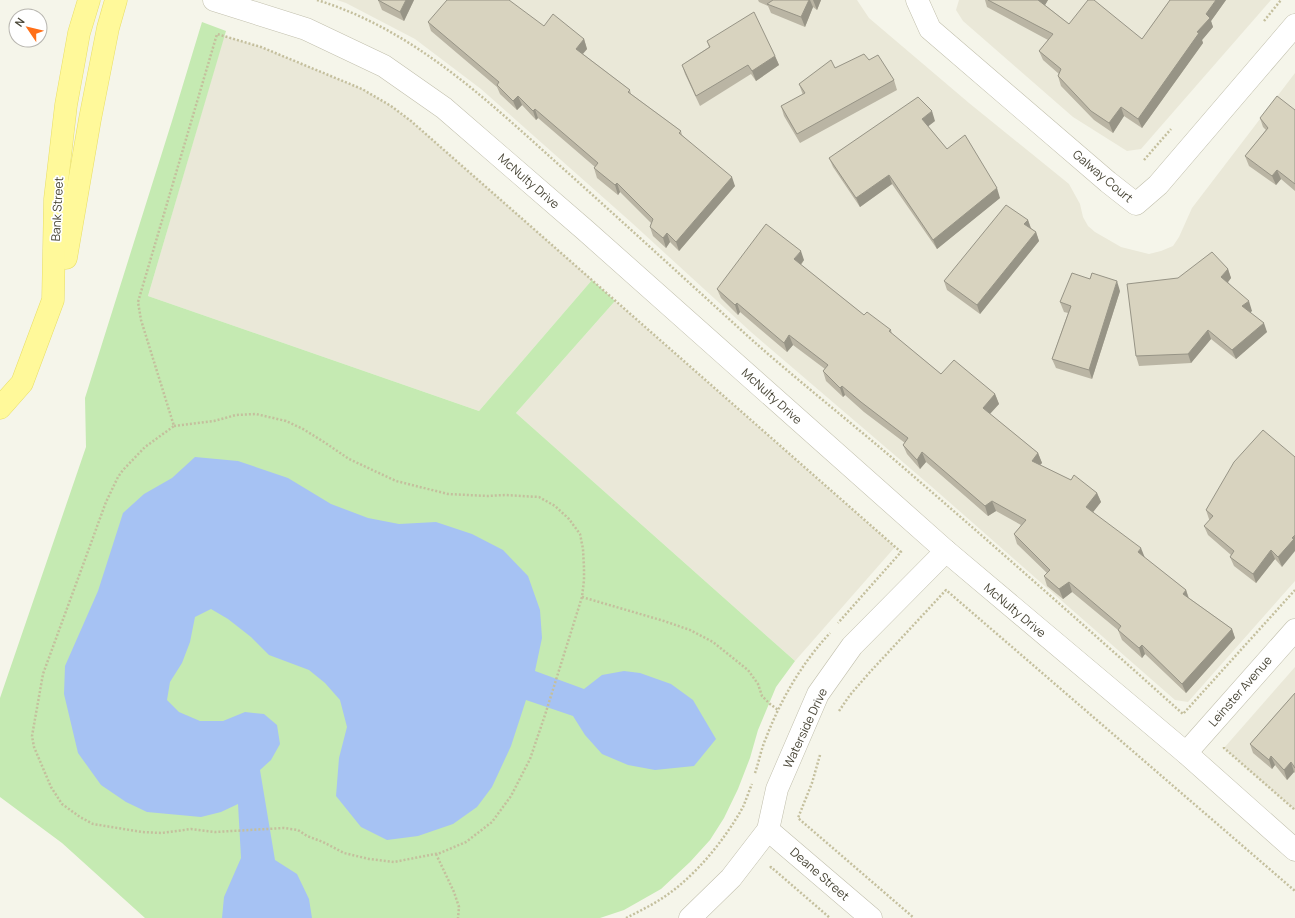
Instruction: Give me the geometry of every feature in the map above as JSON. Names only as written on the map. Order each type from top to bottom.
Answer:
[{"type":"main road","name":"Bank Street","points":[[0,408],[22,383],[53,300],[55,200],[66,105],[79,34],[89,0]]},
{"type":"main road","points":[[53,300],[62,277],[90,119],[108,28],[116,0]]},
{"type":"street","name":"McNulty Drive","points":[[214,0],[306,29],[384,66],[444,108],[591,235],[946,551],[1186,753],[1295,850]]},
{"type":"street","name":"Galway Court","points":[[917,0],[930,29],[1108,182],[1136,204],[1158,185],[1295,25]]},
{"type":"street","name":"Waterside Drive","points":[[690,918],[731,878],[768,830],[778,789],[818,694],[852,646],[946,551]]},
{"type":"street","name":"Leinster Avenue","points":[[1186,753],[1295,630]]},
{"type":"street","name":"Deane Street","points":[[768,830],[871,918]]},
{"type":"path","points":[[317,0],[339,7],[402,38],[460,79],[506,117],[754,341],[1037,583],[1184,714],[1295,590]]},
{"type":"path","points":[[174,426],[141,320],[138,302],[217,34],[262,47],[362,89],[391,106],[406,117],[901,552],[836,625]]},
{"type":"path","points":[[256,414],[286,421],[303,429],[349,459],[396,481],[448,494],[488,496],[505,495],[539,498],[555,506],[569,519],[580,534],[583,549],[584,568],[582,596],[530,759],[511,796],[492,822],[466,842],[436,854],[394,862],[369,859],[344,853],[323,842],[307,836],[298,830],[284,828],[215,832],[192,829],[155,833],[93,824],[62,804],[51,787],[34,747],[32,736],[44,674],[106,502],[123,470],[145,447],[174,426],[256,414]]},
{"type":"path","points":[[836,716],[850,694],[917,619],[946,590],[1295,891]]},
{"type":"path","points":[[582,596],[690,630],[713,642],[748,670],[758,684],[762,696],[778,710]]},
{"type":"path","points":[[754,776],[765,739],[778,710],[807,660],[831,631]]},
{"type":"path","points":[[1229,742],[1224,748],[1295,810]]},
{"type":"path","points":[[821,751],[812,783],[798,818],[914,918]]},
{"type":"path","points":[[626,918],[662,898],[691,874],[707,858],[732,825],[743,806],[752,783]]},
{"type":"path","points":[[436,854],[458,902],[458,918]]},
{"type":"path","points":[[767,872],[771,867],[830,918]]},
{"type":"shaded area","points":[[337,0],[857,0],[869,18],[969,103],[1069,184],[1080,204],[1083,217],[1088,226],[1095,232],[1121,247],[1149,254],[1173,246],[1179,237],[1192,208],[1295,73],[1295,581],[1188,702],[1175,700],[932,487],[751,332],[632,223],[481,89],[415,39],[346,3]]},
{"type":"shaded area","points":[[959,0],[1271,0],[1141,149],[1127,151],[1073,117],[963,21],[956,10]]},
{"type":"shaded area","points":[[224,36],[261,47],[362,89],[391,106],[411,121],[592,280],[479,411],[148,296]]},
{"type":"shaded area","points":[[615,301],[895,547],[795,661],[516,413]]},
{"type":"shaded area","points":[[1295,667],[1295,810],[1224,748]]},
{"type":"green space","points":[[202,22],[226,31],[148,296],[479,411],[592,280],[615,301],[516,413],[795,661],[776,687],[758,730],[750,758],[738,789],[724,818],[710,840],[690,862],[661,889],[624,910],[600,918],[145,918],[62,843],[0,797],[0,698],[86,447],[85,398]]},
{"type":"water","points":[[195,457],[238,461],[288,478],[331,504],[368,518],[399,524],[436,522],[472,534],[503,550],[528,576],[540,610],[542,638],[535,671],[584,689],[602,675],[624,671],[640,673],[671,684],[693,700],[716,739],[694,766],[655,770],[628,765],[602,754],[585,735],[573,716],[526,700],[511,746],[492,787],[477,807],[453,824],[418,836],[387,840],[361,827],[336,796],[339,758],[347,727],[340,700],[325,683],[309,670],[269,655],[251,637],[228,619],[211,609],[195,617],[190,642],[182,663],[170,682],[167,700],[179,712],[200,721],[223,721],[245,712],[264,714],[277,725],[280,744],[271,760],[260,770],[275,860],[297,874],[309,899],[312,918],[222,918],[224,897],[241,858],[238,804],[221,812],[201,817],[147,812],[126,802],[101,785],[78,753],[64,694],[65,666],[98,591],[123,513],[144,494],[172,478]]},
{"type":"building","points":[[378,0],[406,0],[400,12]]},
{"type":"building","points":[[447,0],[509,0],[544,26],[553,14],[584,39],[576,49],[630,90],[628,92],[681,131],[679,133],[732,177],[676,242],[667,233],[663,238],[650,227],[653,219],[617,183],[615,185],[594,168],[598,163],[535,109],[533,111],[518,96],[513,101],[497,85],[499,82],[428,22]]},
{"type":"building","points":[[773,0],[809,0],[801,17],[767,4]]},
{"type":"building","points":[[988,0],[1038,0],[1069,24],[1088,0],[1094,0],[1142,39],[1170,0],[1216,0],[1206,14],[1210,18],[1197,32],[1199,33],[1138,119],[1121,107],[1109,123],[1091,111],[1058,76],[1061,69],[1039,51],[1053,34]]},
{"type":"building","points":[[754,12],[775,56],[752,71],[748,65],[696,96],[682,65],[710,47],[707,41]]},
{"type":"building","points":[[864,54],[869,60],[878,55],[894,80],[797,134],[781,106],[805,93],[799,84],[831,60],[835,68]]},
{"type":"building","points":[[1277,96],[1295,110],[1295,184],[1277,170],[1272,176],[1245,156],[1268,128],[1260,118]]},
{"type":"building","points":[[918,97],[932,111],[922,119],[947,149],[965,135],[997,188],[933,240],[889,175],[856,198],[829,158]]},
{"type":"building","points":[[1006,205],[1028,220],[1024,224],[1036,232],[977,305],[944,281]]},
{"type":"building","points":[[766,224],[801,251],[794,259],[864,315],[867,312],[891,330],[889,331],[941,374],[954,360],[995,394],[983,408],[1038,453],[1032,461],[1071,480],[1074,475],[1097,493],[1086,507],[1141,548],[1138,552],[1186,590],[1183,594],[1232,629],[1182,684],[1142,645],[1139,648],[1118,630],[1121,626],[1069,582],[1059,589],[1044,576],[1050,570],[1014,534],[1026,520],[992,501],[985,506],[922,452],[917,460],[903,445],[908,438],[842,386],[840,388],[823,371],[828,365],[789,335],[784,343],[737,303],[735,305],[717,289]]},
{"type":"building","points":[[1212,252],[1228,269],[1221,277],[1249,301],[1242,306],[1264,323],[1232,350],[1208,330],[1188,354],[1136,356],[1127,284],[1178,278]]},
{"type":"building","points":[[1072,273],[1090,279],[1092,273],[1117,281],[1089,370],[1052,359],[1071,306],[1060,302]]},
{"type":"building","points":[[1263,430],[1295,457],[1295,535],[1292,538],[1294,539],[1278,557],[1271,550],[1253,574],[1230,557],[1234,551],[1204,526],[1213,516],[1206,510],[1234,462]]},
{"type":"building","points":[[1295,693],[1295,768],[1291,762],[1284,770],[1271,756],[1269,760],[1250,744]]}]
